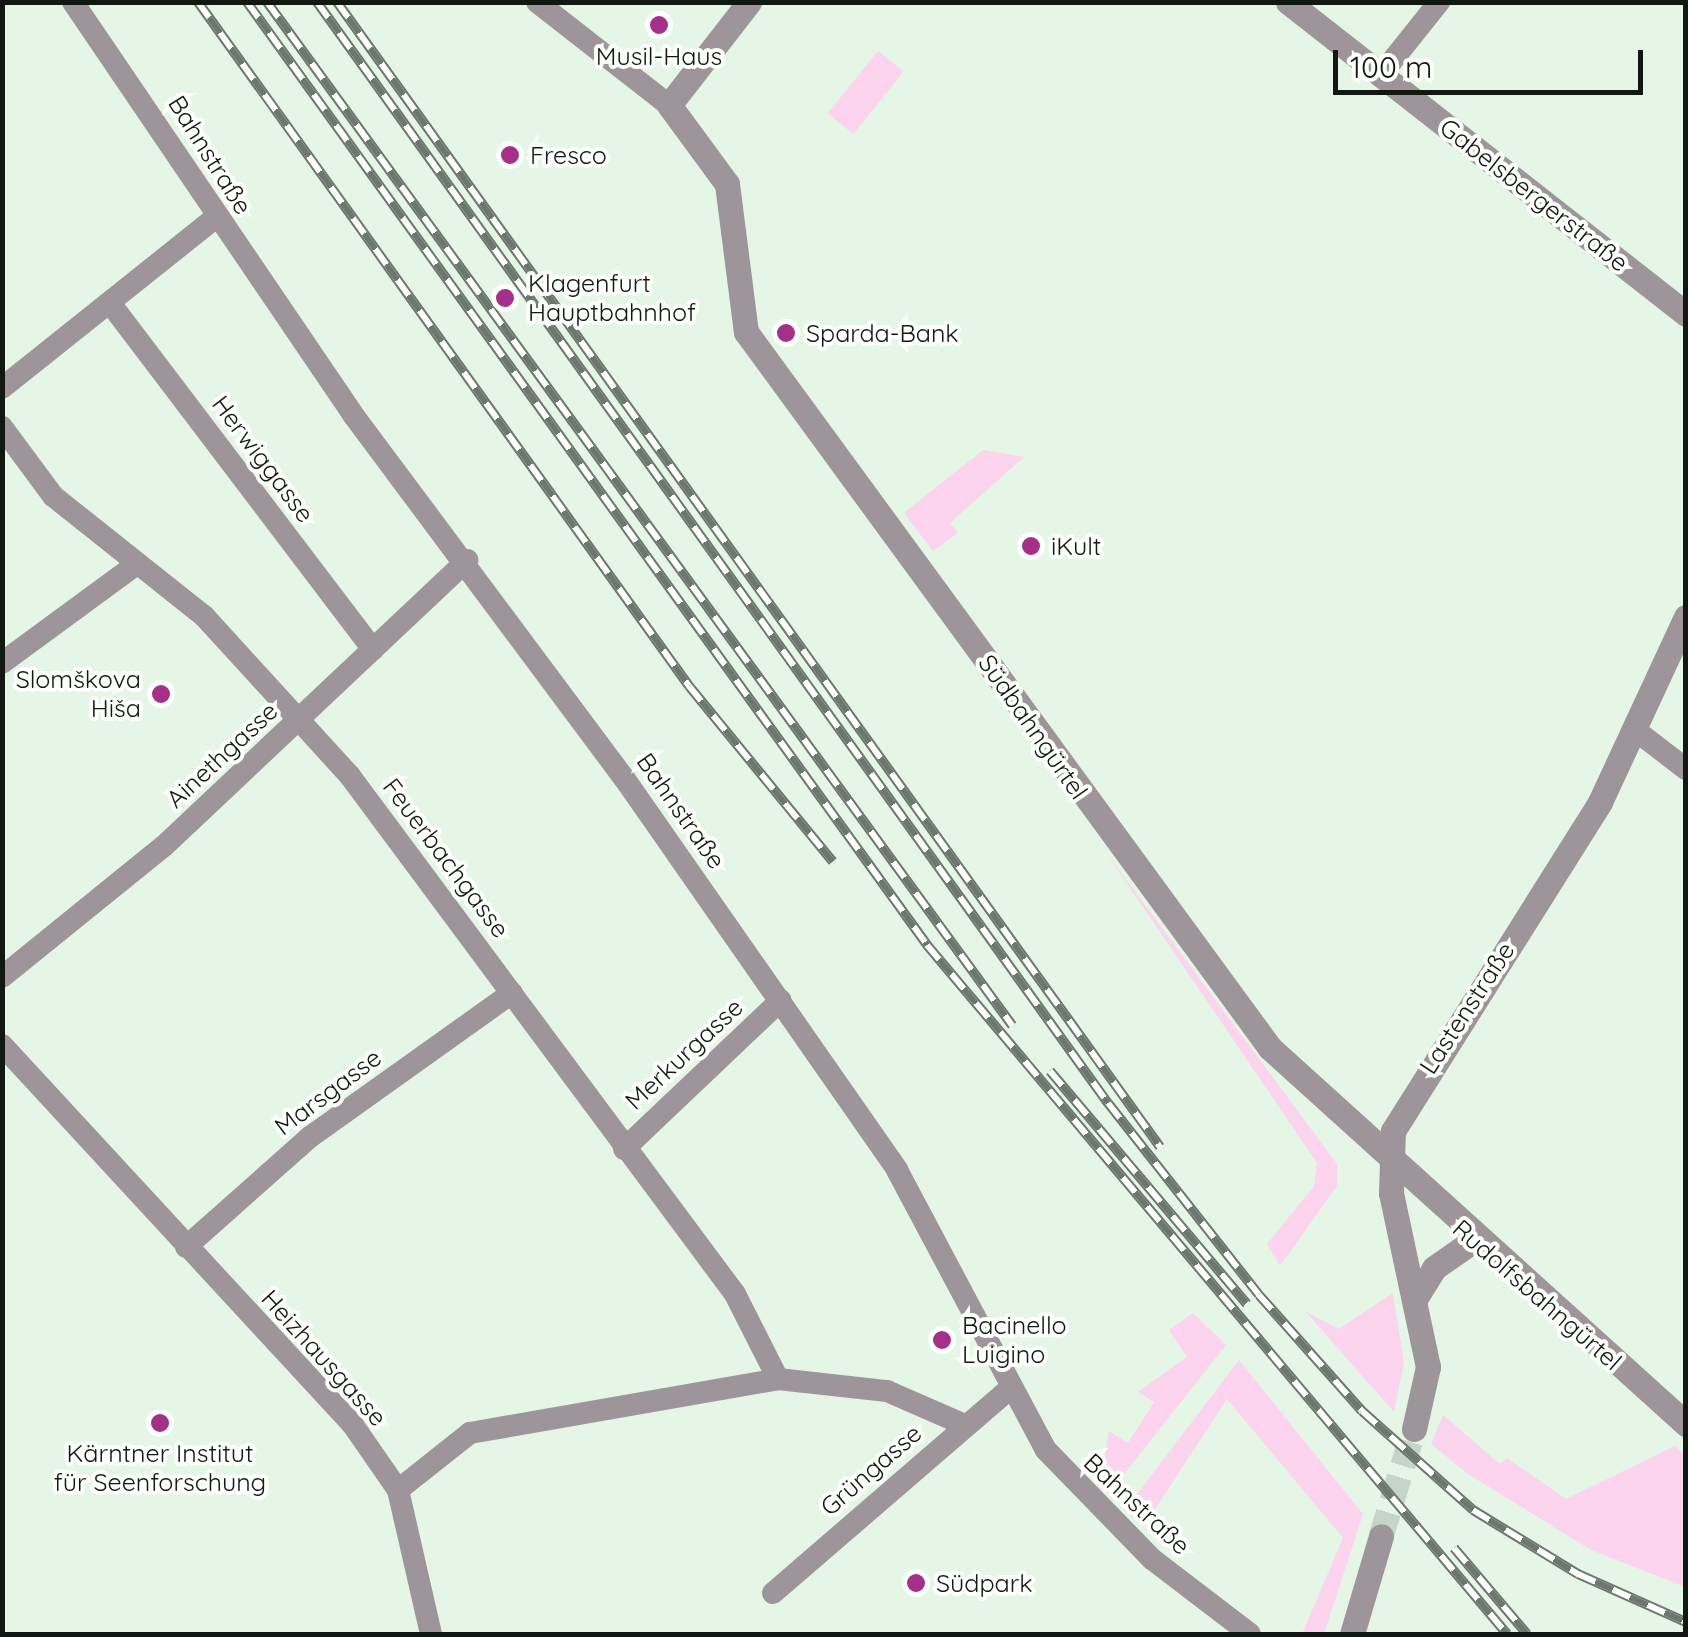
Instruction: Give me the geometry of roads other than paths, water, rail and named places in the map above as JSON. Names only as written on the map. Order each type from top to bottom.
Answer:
[{"type":"street","name":"Bahnstraße","points":[[73,2],[214,218],[467,560],[781,1000],[930,1227],[1007,1391],[1072,1486],[1250,1634]]},
{"type":"street","points":[[537,2],[668,104],[749,2]]},
{"type":"street","name":"Gabelsbergerstraße","points":[[1288,2],[1686,314]]},
{"type":"street","points":[[1380,76],[1439,2]]},
{"type":"street","name":"Südbahngürtel","points":[[668,104],[727,184],[746,332],[774,374],[1240,1012],[1390,1163]]},
{"type":"street","points":[[2,388],[214,218]]},
{"type":"street","name":"Herwiggasse","points":[[110,303],[373,649]]},
{"type":"street","name":"Feuerbachgasse","points":[[2,427],[53,496],[204,616],[350,776],[734,1294],[778,1378]]},
{"type":"street","name":"Ainethgasse","points":[[2,978],[299,722],[467,560]]},
{"type":"street","points":[[2,664],[136,564]]},
{"type":"street","name":"Lastenstraße","points":[[1414,1429],[1428,1367],[1390,1163],[1408,1100],[1639,732],[1686,617]]},
{"type":"street","points":[[1639,732],[1686,769]]},
{"type":"street","name":"Marsgasse","points":[[186,1247],[310,1138],[512,993]]},
{"type":"street","name":"Merkurgasse","points":[[624,1148],[781,1000]]},
{"type":"street","name":"Heizhausgasse","points":[[2,1045],[353,1425],[398,1490]]},
{"type":"street","name":"Rudolfsbahngürtel","points":[[1390,1163],[1686,1424]]},
{"type":"street","points":[[1414,1299],[1434,1268],[1474,1240]]},
{"type":"street","points":[[431,1634],[398,1490],[470,1433],[778,1378],[886,1391],[964,1425]]},
{"type":"street","name":"Grüngasse","points":[[774,1593],[1007,1391]]},
{"type":"street","points":[[1352,1634],[1381,1536]]},
{"type":"tunnel","points":[[1381,1536],[1414,1429]]},
{"type":"railway","points":[[198,2],[689,686],[833,862]]},
{"type":"railway","points":[[247,2],[927,945],[1507,1634]]},
{"type":"railway","points":[[267,2],[1012,1025]]},
{"type":"railway","points":[[317,2],[1108,1103],[1259,1295],[1362,1411],[1473,1510],[1578,1574],[1686,1622]]},
{"type":"railway","points":[[337,2],[1160,1147]]},
{"type":"railway","points":[[1050,1071],[1247,1304]]},
{"type":"railway","points":[[1454,1548],[1527,1634]]},
{"type":"place","name":"Musil-Haus","points":[[659,25]]},
{"type":"place","name":"Fresco","points":[[510,155]]},
{"type":"place","name":"Klagenfurt Hauptbahnhof","points":[[505,298]]},
{"type":"place","name":"Sparda-Bank","points":[[786,333]]},
{"type":"place","name":"iKult","points":[[1031,546]]},
{"type":"place","name":"Slomškova Hiša","points":[[161,694]]},
{"type":"place","name":"Bacinello Luigino","points":[[942,1340]]},
{"type":"place","name":"Kärntner Institut für Seenforschung","points":[[160,1423]]},
{"type":"place","name":"Südpark","points":[[916,1583]]}]
